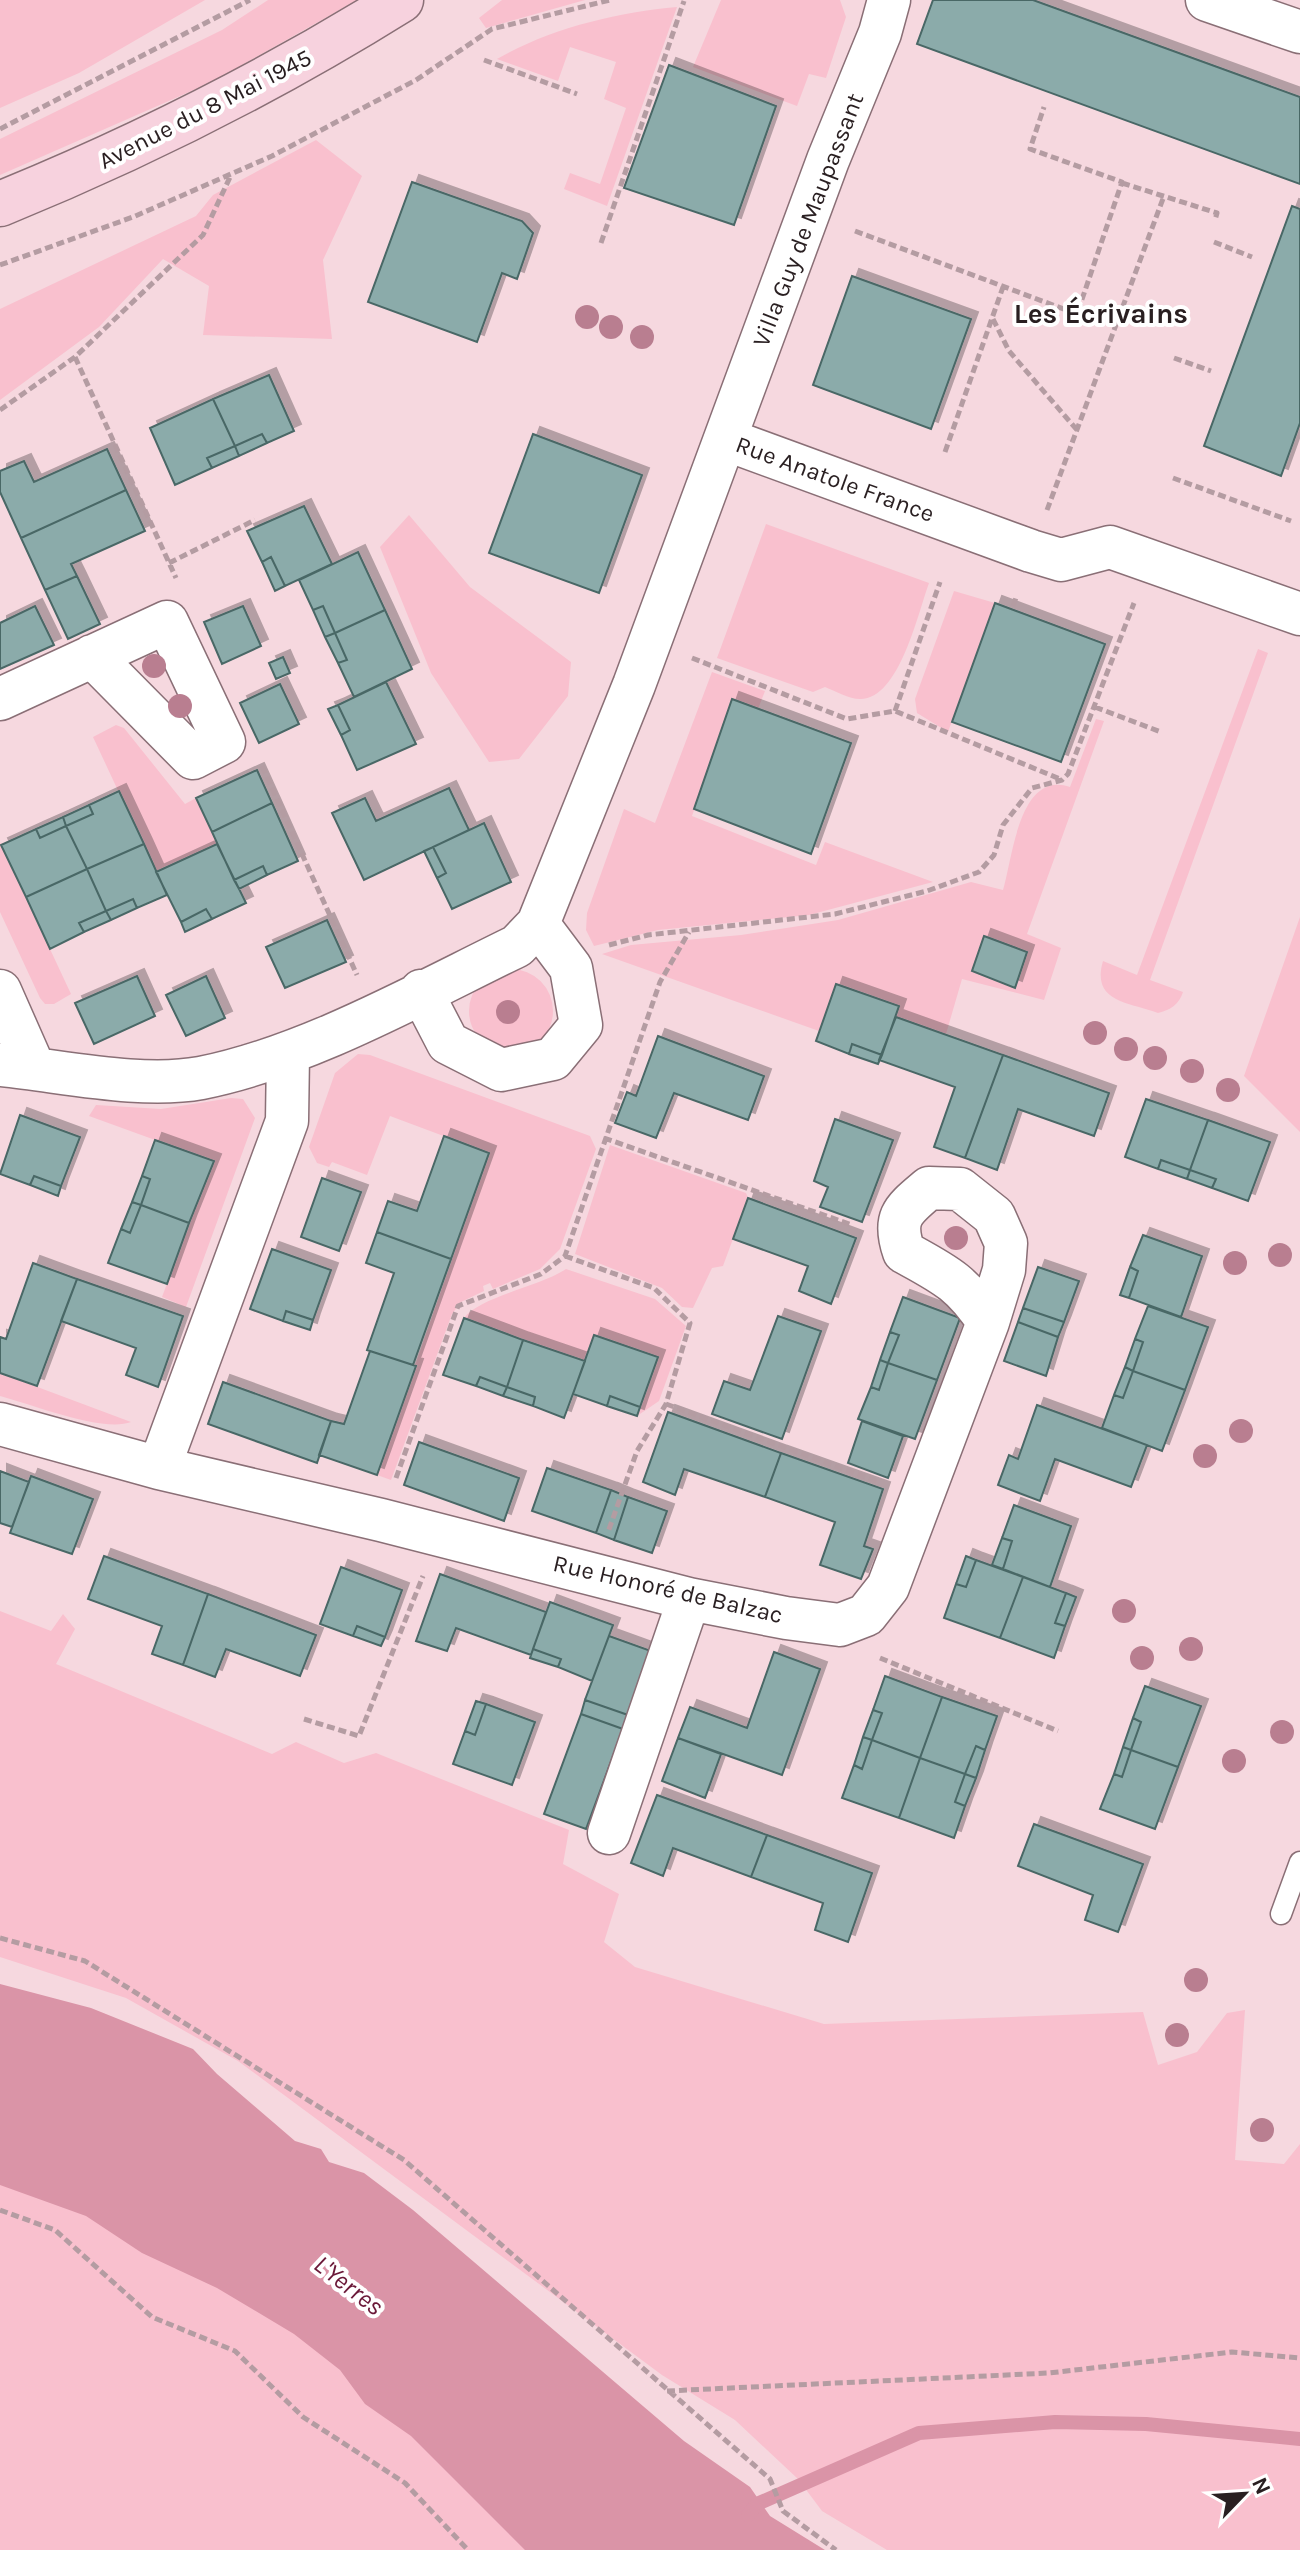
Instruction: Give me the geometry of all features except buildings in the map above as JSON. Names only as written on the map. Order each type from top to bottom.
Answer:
[{"type":"main road","name":"Avenue du 8 Mai 1945","points":[[0,204],[113,158],[312,56],[401,0]]},
{"type":"street","name":"Villa Guy de Maupassant","points":[[725,439],[828,160],[880,33],[889,0]]},
{"type":"street","points":[[1207,0],[1300,32]]},
{"type":"street","name":"Rue Anatole France","points":[[538,924],[650,642],[725,439],[1031,551],[1061,560],[1110,547],[1300,614]]},
{"type":"street","points":[[0,699],[92,656]]},
{"type":"street","points":[[0,991],[17,1066],[144,1080],[199,1078],[288,1054],[421,991],[517,946],[538,924],[571,968],[581,1025],[553,1059],[501,1070],[448,1043],[421,991]]},
{"type":"street","points":[[159,1468],[287,1121],[288,1054]]},
{"type":"street","points":[[866,1615],[888,1587],[988,1322],[1004,1270],[1006,1243],[994,1216],[960,1189],[929,1188],[903,1209],[897,1232],[904,1252],[948,1276],[969,1293],[988,1322]]},
{"type":"street","name":"Rue Honoré de Balzac","points":[[0,1424],[159,1468],[381,1520],[689,1599],[840,1625],[866,1615]]},
{"type":"street","points":[[609,1833],[689,1599]]},
{"type":"lane","points":[[1281,1914],[1300,1862]]},
{"type":"path","points":[[0,129],[250,0]]},
{"type":"path","points":[[0,265],[133,217],[231,174],[416,80],[492,29],[610,0]]},
{"type":"path","points":[[601,243],[684,1]]},
{"type":"path","points":[[484,60],[577,94]]},
{"type":"path","points":[[1044,107],[1030,149],[1217,213],[1215,220]]},
{"type":"path","points":[[0,410],[75,357],[203,235],[231,174]]},
{"type":"path","points":[[855,231],[1077,314],[1122,182]]},
{"type":"path","points":[[1044,519],[1164,196]]},
{"type":"path","points":[[1214,242],[1252,257]]},
{"type":"path","points":[[945,452],[1003,287]]},
{"type":"path","points":[[993,319],[1009,351],[1077,430]]},
{"type":"path","points":[[1174,358],[1211,371]]},
{"type":"path","points":[[1173,478],[1291,521]]},
{"type":"path","points":[[169,563],[255,520]]},
{"type":"path","points":[[895,711],[940,582]]},
{"type":"path","points":[[606,946],[648,935],[835,914],[927,891],[979,872],[994,855],[1003,825],[1032,788],[1062,780],[1068,774],[1137,596]]},
{"type":"path","points":[[650,642],[847,719],[895,711],[1062,780]]},
{"type":"path","points":[[1095,707],[1161,732]]},
{"type":"path","points":[[381,1520],[458,1306],[541,1274],[565,1256],[660,982],[689,932]]},
{"type":"path","points":[[604,1138],[870,1231],[897,1232]]},
{"type":"path","points":[[565,1256],[654,1288],[690,1323],[666,1404],[637,1451],[593,1573]]},
{"type":"path","points":[[666,1404],[922,1498]]},
{"type":"path","points":[[304,1719],[359,1736],[439,1535]]},
{"type":"path","points":[[866,1615],[881,1661],[1058,1731]]},
{"type":"path","points":[[0,1938],[85,1961],[404,2160],[770,2479],[783,2511],[836,2550]]},
{"type":"path","points":[[0,2210],[55,2230],[152,2317],[235,2351],[303,2417],[405,2483],[468,2550]]},
{"type":"path","points":[[666,2391],[1049,2373],[1232,2352],[1300,2358]]},
{"type":"shaded area","points":[[0,0],[205,0],[79,73],[0,108]]},
{"type":"shaded area","points":[[268,0],[357,0],[212,82],[0,175],[0,139],[222,30]]},
{"type":"shaded area","points":[[502,0],[585,0],[486,28],[479,18]]},
{"type":"shaded area","points":[[721,0],[840,0],[846,17],[826,78],[809,74],[797,106],[693,67]]},
{"type":"shaded area","points":[[677,7],[607,206],[564,189],[570,173],[600,184],[626,108],[604,99],[616,62],[570,47],[558,81],[497,59],[539,39],[584,24]]},
{"type":"shaded area","points":[[316,140],[362,176],[323,260],[332,339],[203,335],[209,286],[163,259],[99,327],[0,400],[0,309],[196,216],[213,195]]},
{"type":"shaded area","points":[[409,515],[470,587],[571,662],[568,696],[519,759],[489,762],[431,673],[380,547]]},
{"type":"shaded area","points":[[766,524],[929,583],[905,653],[886,686],[874,696],[856,699],[825,687],[813,692],[717,658]]},
{"type":"shaded area","points":[[954,591],[995,603],[948,732],[917,713],[915,699]]},
{"type":"shaded area","points":[[1258,649],[1268,653],[1150,980],[1183,992],[1174,1006],[1158,1013],[1124,1003],[1107,993],[1102,985],[1103,961],[1137,975]]},
{"type":"shaded area","points":[[712,672],[765,691],[758,709],[732,700],[692,816],[816,865],[825,842],[933,882],[809,915],[658,930],[594,946],[586,930],[587,913],[624,809],[655,823]]},
{"type":"shaded area","points":[[1096,719],[1104,721],[1027,934],[1061,948],[1044,1000],[962,979],[946,1034],[896,1017],[899,1007],[837,984],[819,1031],[602,954],[631,945],[741,935],[838,920],[971,882],[1003,890],[1015,838],[1029,803],[1039,791],[1053,785],[1070,787]]},
{"type":"shaded area","points":[[116,725],[124,728],[185,804],[196,798],[217,844],[156,872],[93,737]]},
{"type":"shaded area","points":[[0,842],[71,994],[54,1004],[45,1004],[40,998],[0,912]]},
{"type":"shaded area","points":[[1300,917],[1300,1132],[1244,1076]]},
{"type":"shaded area","points":[[511,969],[527,972],[541,981],[550,995],[553,1011],[550,1027],[541,1041],[527,1050],[511,1053],[495,1050],[481,1041],[472,1027],[469,1011],[472,995],[481,981],[495,972]]},
{"type":"shaded area","points":[[358,1054],[370,1055],[590,1136],[596,1149],[560,1249],[540,1269],[493,1289],[490,1283],[483,1286],[484,1291],[461,1302],[452,1314],[391,1480],[377,1475],[489,1153],[390,1116],[367,1175],[332,1162],[329,1167],[317,1163],[309,1147],[335,1073]]},
{"type":"shaded area","points":[[231,1098],[243,1099],[255,1118],[186,1307],[162,1297],[213,1161],[89,1116],[96,1105],[161,1109]]},
{"type":"shaded area","points":[[610,1145],[746,1193],[748,1198],[723,1266],[712,1268],[693,1308],[682,1307],[662,1288],[575,1254]]},
{"type":"shaded area","points":[[566,1269],[655,1299],[686,1326],[659,1401],[637,1416],[657,1357],[594,1335],[585,1361],[464,1318],[483,1304]]},
{"type":"shaded area","points":[[0,1373],[131,1422],[103,1424],[85,1421],[0,1396]]},
{"type":"shaded area","points":[[0,1611],[51,1631],[63,1614],[75,1629],[56,1664],[272,1754],[296,1742],[344,1763],[376,1753],[569,1830],[563,1864],[619,1894],[604,1942],[635,1967],[824,2024],[1143,2012],[1158,2065],[1197,2052],[1227,2013],[1245,2010],[1235,2160],[1284,2164],[1300,2144],[1300,2550],[887,2550],[822,2511],[798,2479],[735,2420],[662,2375],[238,2061],[126,1998],[0,1957]]},
{"type":"shaded area","points":[[0,2151],[332,2322],[575,2550],[0,2550]]},
{"type":"water","name":"L'Yerres","points":[[0,1984],[91,2008],[193,2049],[217,2074],[295,2141],[321,2149],[329,2162],[364,2173],[413,2210],[684,2441],[750,2487],[770,2516],[825,2550],[525,2550],[411,2436],[365,2404],[340,2370],[294,2334],[217,2288],[142,2253],[86,2216],[0,2185]]},
{"type":"waterway","points":[[748,2515],[757,2504],[919,2433],[1055,2422],[1146,2424],[1300,2439]]},
{"type":"district","name":"Les Écrivains","points":[[1101,313]]}]
